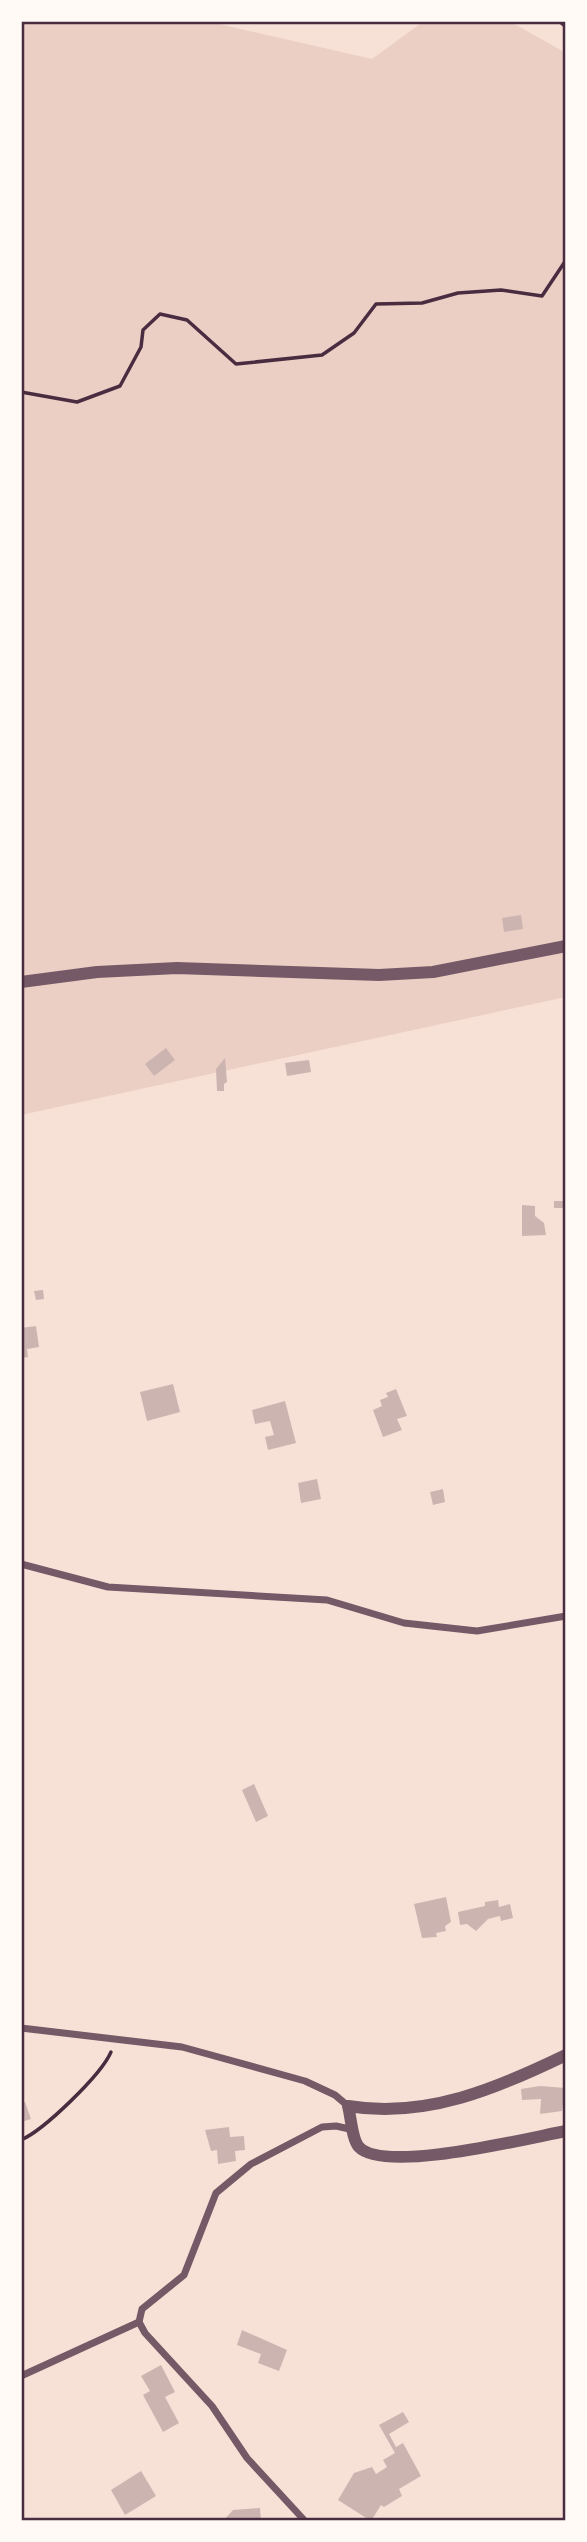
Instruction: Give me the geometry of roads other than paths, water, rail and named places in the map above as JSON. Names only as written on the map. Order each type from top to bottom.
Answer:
[{"type":"street","points":[[21,982],[97,972],[177,968],[379,975],[433,972],[566,946]]},
{"type":"street","points":[[21,1564],[108,1587],[327,1600],[404,1623],[477,1631],[566,1616]]},
{"type":"street","points":[[21,2028],[57,2034],[117,2037],[182,2047],[305,2081],[335,2095],[348,2106],[374,2110],[460,2101],[566,2055]]},
{"type":"street","points":[[348,2106],[356,2145],[365,2153],[399,2159],[566,2131]]},
{"type":"street","points":[[305,2521],[247,2458],[212,2406],[145,2333],[139,2322],[142,2309],[184,2275],[216,2193],[230,2178],[322,2127],[336,2126],[354,2130]]},
{"type":"street","points":[[21,2376],[139,2322]]}]
